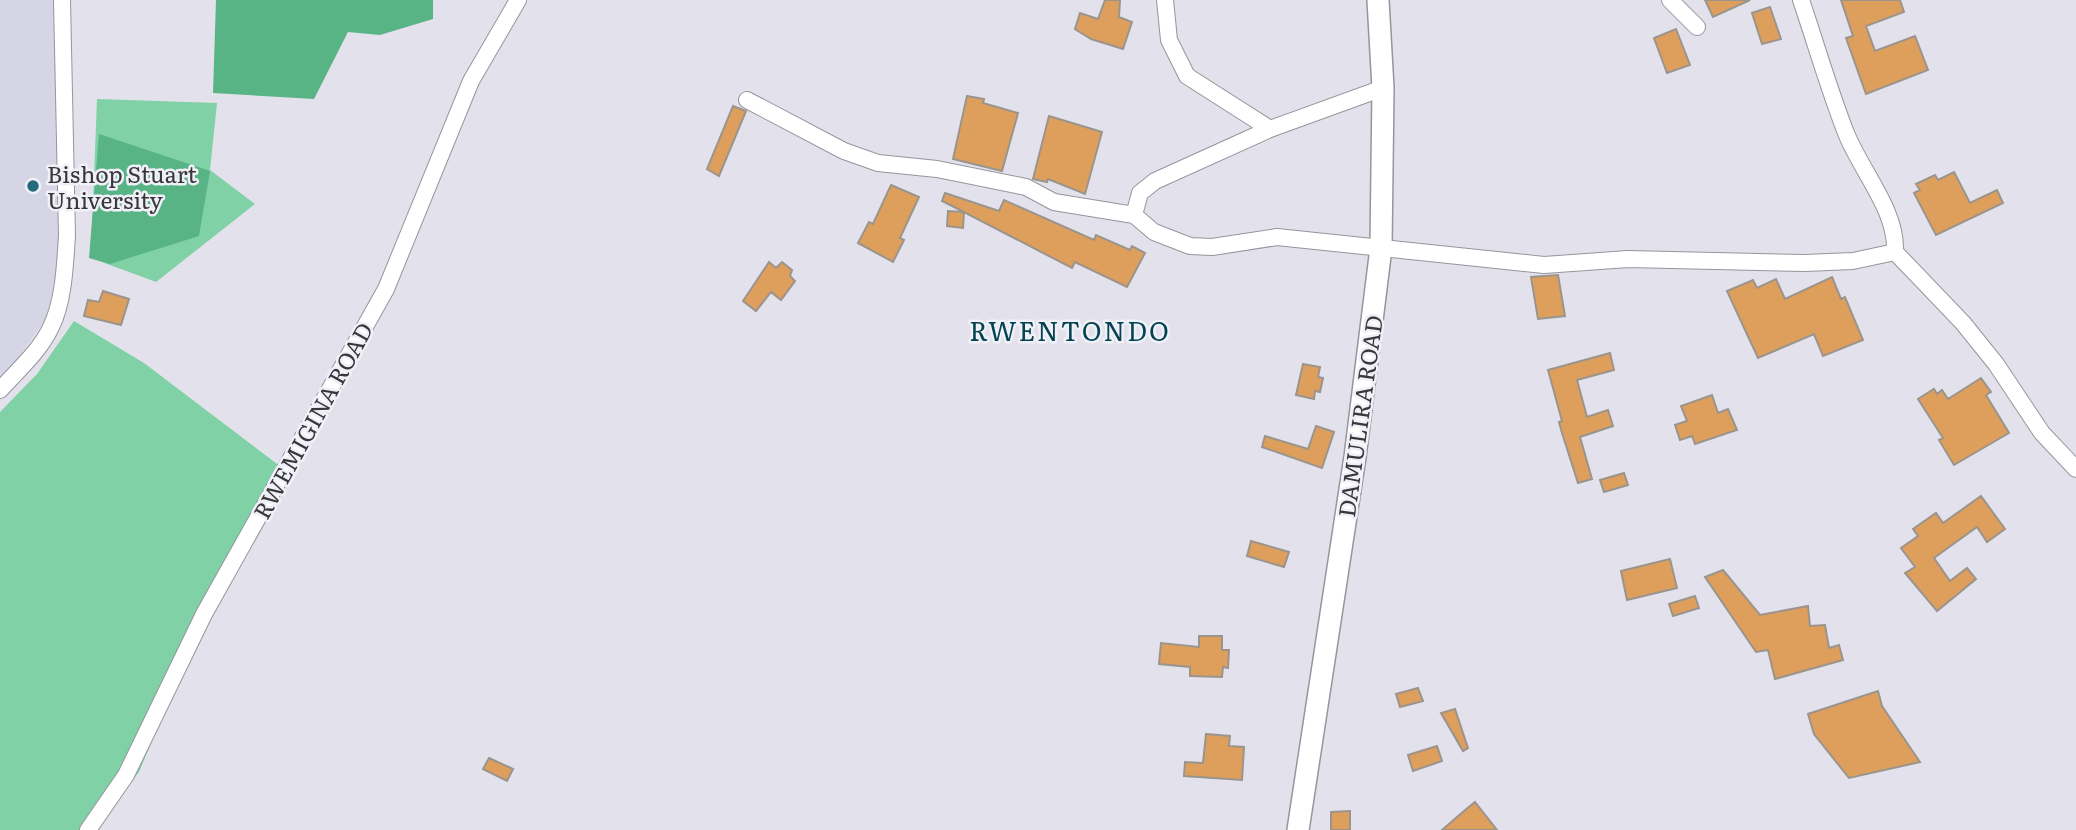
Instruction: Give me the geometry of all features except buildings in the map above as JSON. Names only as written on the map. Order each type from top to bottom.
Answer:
[{"type":"street","points":[[0,390],[43,342],[53,324],[65,270],[68,236],[62,0]]},
{"type":"street","name":"RWEMIGINA ROAD","points":[[88,830],[126,775],[204,614],[386,289],[471,81],[518,0]]},
{"type":"street","points":[[1165,0],[1169,40],[1187,76],[1270,129]]},
{"type":"street","name":"DAMULIRA ROAD","points":[[1298,830],[1355,457],[1381,248],[1383,88],[1378,0]]},
{"type":"street","points":[[1670,0],[1697,27]]},
{"type":"street","points":[[1801,0],[1847,135],[1890,221],[1895,252],[1963,323],[1996,364],[2042,433],[2076,469]]},
{"type":"street","points":[[1134,215],[1140,193],[1154,181],[1270,129],[1383,88]]},
{"type":"street","points":[[747,100],[844,151],[878,163],[937,169],[1013,184],[1026,187],[1054,202],[1134,215],[1154,232],[1190,246],[1212,247],[1277,237],[1544,265],[1628,260],[1805,263],[1853,261],[1895,252]]},
{"type":"shaded area","name":"Bishop Stuart University","points":[[0,0],[66,0],[62,265],[46,318],[0,384]]},
{"type":"green space","points":[[216,0],[433,0],[433,19],[380,35],[348,32],[314,99],[213,93]]},
{"type":"green space","points":[[97,99],[217,103],[210,170],[255,204],[156,282],[91,258]]},
{"type":"green space","points":[[99,134],[210,171],[199,236],[110,264],[89,258]]},
{"type":"green space","points":[[74,321],[144,363],[289,473],[180,674],[139,772],[92,830],[0,830],[0,412],[37,374]]},
{"type":"place","name":"Bishop Stuart University","points":[[33,186]]},
{"type":"district","name":"RWENTONDO","points":[[1070,329]]}]
